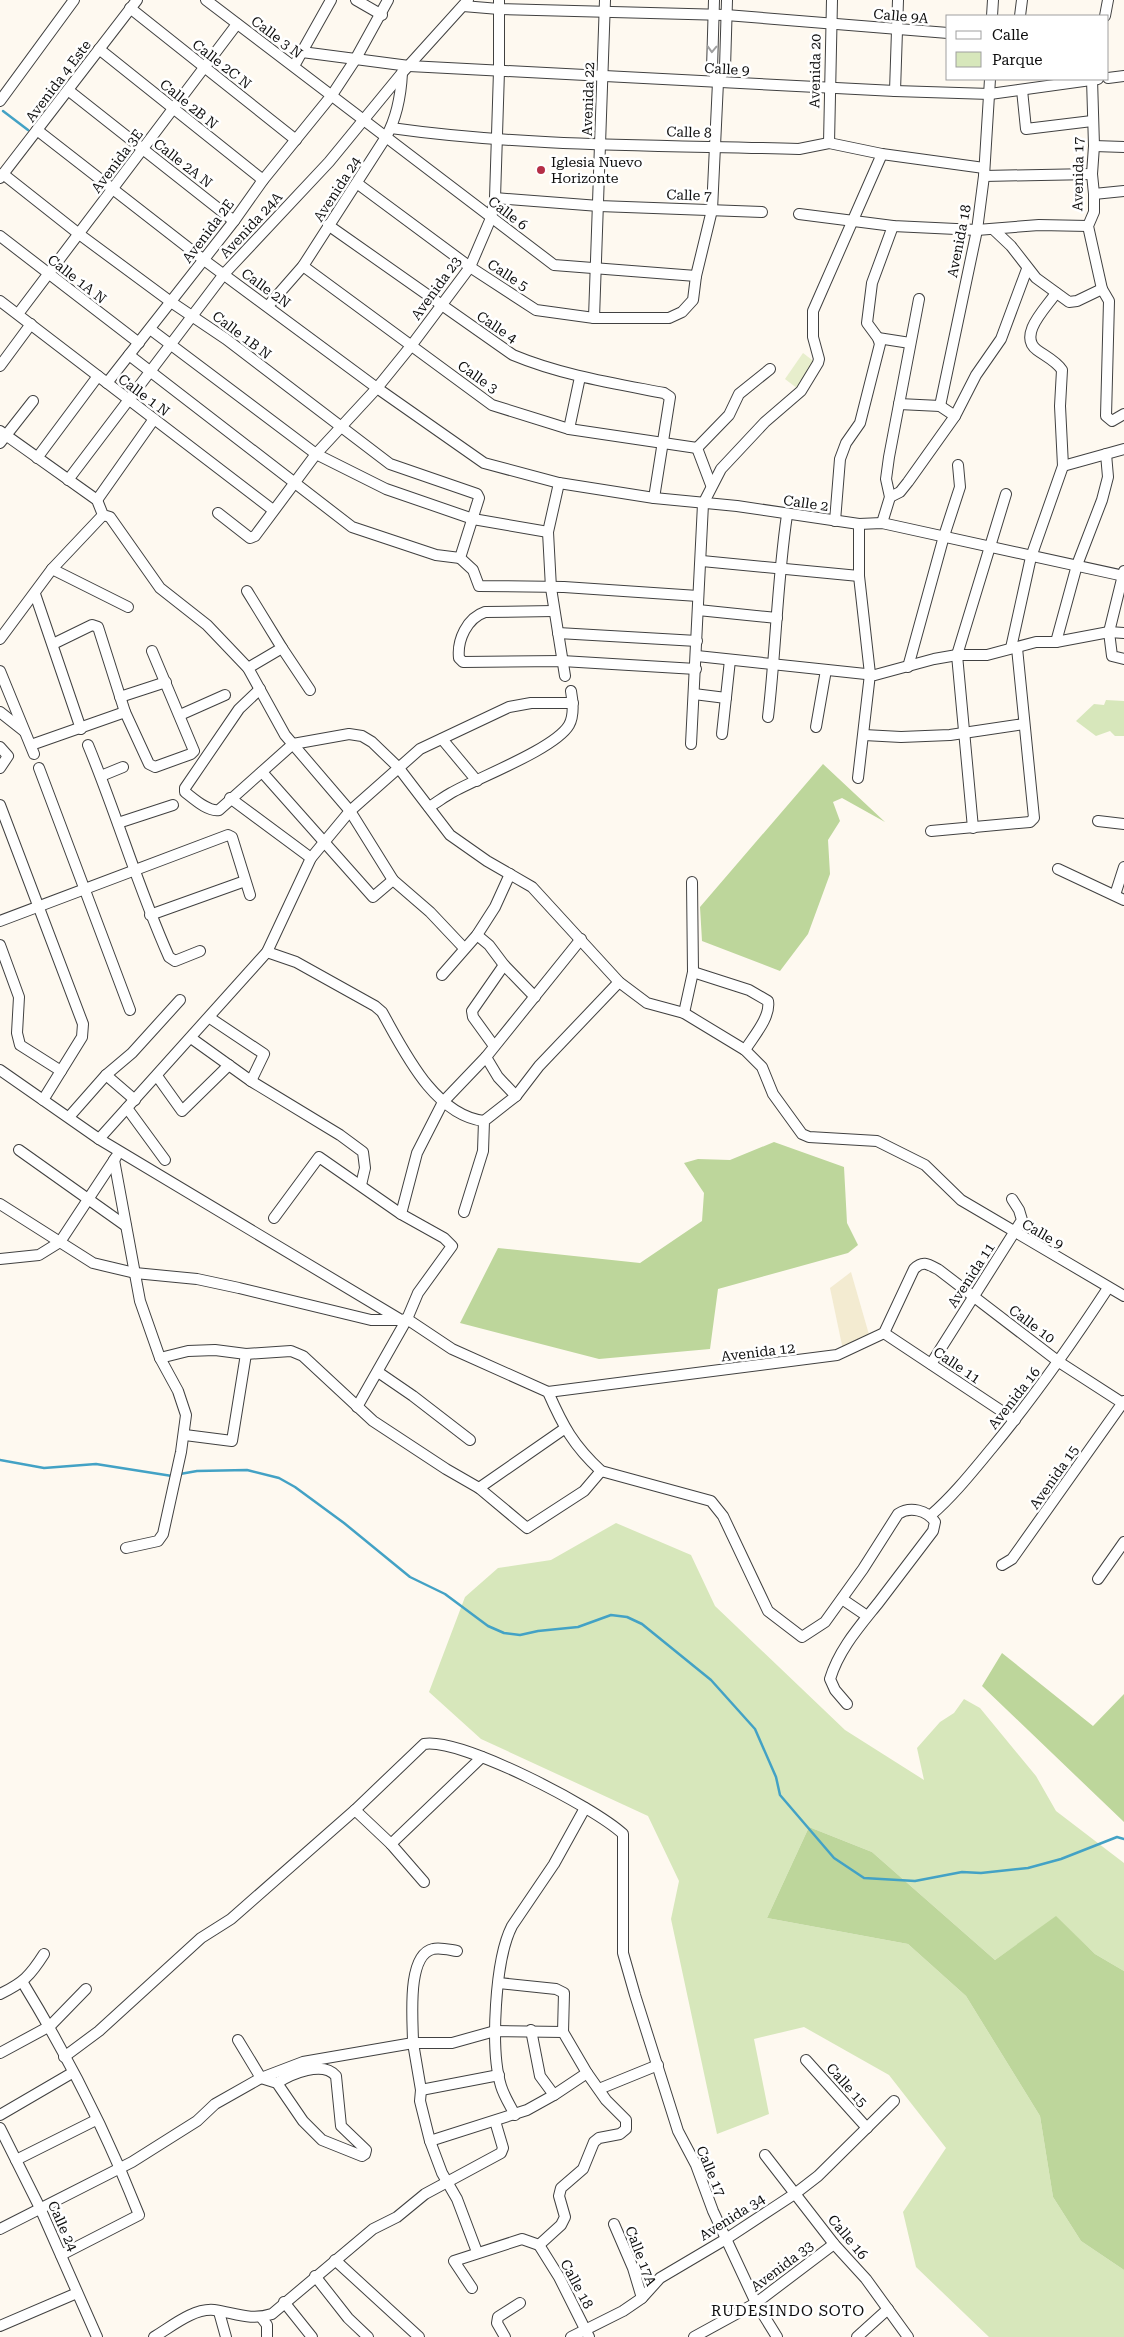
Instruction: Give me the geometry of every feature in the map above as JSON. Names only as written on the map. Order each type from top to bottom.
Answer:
[{"type":"street","points":[[0,100],[74,0]]},
{"type":"street","name":"Calle 3 N","points":[[206,0],[332,95]]},
{"type":"street","points":[[294,66],[331,0]]},
{"type":"street","points":[[356,0],[382,15]]},
{"type":"street","points":[[332,95],[382,15],[388,0]]},
{"type":"street","name":"Avenida 22","points":[[594,318],[606,0]]},
{"type":"street","points":[[714,0],[712,69],[718,82]]},
{"type":"street","points":[[696,276],[712,210],[718,82],[725,68],[727,0]]},
{"type":"street","name":"Avenida 20","points":[[829,143],[828,87],[832,0]]},
{"type":"street","points":[[895,91],[898,0]]},
{"type":"street","points":[[992,15],[993,0]]},
{"type":"street","points":[[1020,15],[1022,0]]},
{"type":"street","points":[[1105,15],[1108,0]]},
{"type":"street","name":"Calle 9A","points":[[465,3],[605,12],[714,14],[946,33]]},
{"type":"street","name":"Avenida 24A","points":[[68,480],[224,274],[330,162],[406,70],[465,3]]},
{"type":"street","name":"Avenida 4 Este","points":[[1,176],[134,4]]},
{"type":"street","name":"Calle 2C N","points":[[134,4],[204,68],[296,140]]},
{"type":"street","name":"Avenida 23","points":[[218,512],[250,538],[254,536],[316,454],[377,388],[411,346],[470,267],[491,218],[495,198],[499,5]]},
{"type":"street","name":"Avenida 3E","points":[[18,314],[238,24]]},
{"type":"street","name":"Calle 2B N","points":[[99,49],[263,180]]},
{"type":"street","name":"Calle 9","points":[[302,52],[406,70],[499,70],[602,77],[895,91],[990,94],[1086,80]]},
{"type":"street","name":"Avenida 24","points":[[268,306],[303,266],[340,206],[358,184],[389,132],[406,70]]},
{"type":"street","points":[[1109,78],[1124,76]]},
{"type":"street","name":"Avenida 18","points":[[940,406],[977,230],[984,172],[990,80]]},
{"type":"street","name":"Avenida 17","points":[[1092,80],[1094,212],[1088,226],[1102,289],[1109,301],[1106,416],[1112,420],[1124,414]]},
{"type":"street","name":"Calle 2A N","points":[[68,90],[234,221]]},
{"type":"street","points":[[1022,90],[1026,129],[1092,120]]},
{"type":"street","name":"Calle 6","points":[[332,95],[364,121],[389,132],[491,218],[554,265],[696,276]]},
{"type":"street","name":"Avenida 2E","points":[[107,383],[234,221],[263,180],[332,95]]},
{"type":"street","name":"Calle 2N","points":[[37,130],[204,260],[377,388],[484,463]]},
{"type":"street","name":"Calle 8","points":[[389,132],[600,144],[714,147],[799,149],[829,143],[984,172],[1092,174]]},
{"type":"street","points":[[1094,146],[1124,147]]},
{"type":"street","points":[[691,744],[697,656],[698,596],[702,561],[703,504],[711,485],[721,469],[765,422],[801,391],[818,363],[819,359],[813,337],[813,310],[882,154]]},
{"type":"street","name":"Calle 1B N","points":[[1,176],[171,302],[192,314],[390,464],[477,494],[479,498],[473,519]]},
{"type":"street","name":"Calle 5","points":[[358,184],[470,267],[536,310],[594,318],[669,318],[682,312],[693,300],[696,276]]},
{"type":"street","points":[[1094,194],[1124,191]]},
{"type":"street","name":"Calle 7","points":[[495,198],[599,206],[762,212]]},
{"type":"street","points":[[799,214],[893,226],[977,230],[1039,225],[1088,226]]},
{"type":"street","name":"Calle 4","points":[[328,225],[513,355],[580,377],[664,393],[670,397],[670,403],[663,444]]},
{"type":"street","points":[[835,521],[840,459],[846,443],[860,423],[880,344],[867,323],[872,283],[893,226]]},
{"type":"street","points":[[993,229],[1010,246],[1027,269],[1069,302],[1077,301],[1102,289]]},
{"type":"street","name":"Calle 1A N","points":[[0,236],[138,344]]},
{"type":"street","name":"Calle 3","points":[[303,266],[492,405],[569,429],[697,448]]},
{"type":"street","points":[[890,497],[900,492],[955,416],[976,375],[1001,339],[1027,269]]},
{"type":"street","points":[[931,831],[1030,822],[1034,818],[1014,648],[1031,557],[1062,466],[1060,406],[1062,370],[1033,347],[1030,338],[1031,329],[1056,293]]},
{"type":"street","points":[[882,523],[890,497],[886,479],[918,299]]},
{"type":"street","name":"Calle 1 N","points":[[0,301],[273,510]]},
{"type":"street","points":[[0,366],[31,324]]},
{"type":"street","points":[[150,329],[316,454],[386,489],[473,519],[548,532]]},
{"type":"street","points":[[878,338],[910,343]]},
{"type":"street","points":[[129,355],[352,527],[436,555],[460,558],[473,570],[479,586],[621,590],[698,596]]},
{"type":"street","points":[[711,485],[697,448],[729,415],[739,394],[770,369]]},
{"type":"street","points":[[37,458],[98,376]]},
{"type":"street","points":[[569,429],[580,377]]},
{"type":"street","points":[[33,402],[2,437],[37,458],[97,500],[103,515]]},
{"type":"street","points":[[899,404],[940,406],[955,416]]},
{"type":"street","points":[[97,500],[154,419]]},
{"type":"street","points":[[654,498],[663,444]]},
{"type":"street","points":[[1062,466],[1124,449]]},
{"type":"street","points":[[1056,642],[1077,565],[1102,500],[1108,477],[1106,454]]},
{"type":"street","name":"Calle 2","points":[[484,463],[559,483],[654,498],[745,507],[787,515],[859,524],[882,523],[989,548],[1124,575]]},
{"type":"street","points":[[908,667],[944,536],[960,487],[958,465]]},
{"type":"street","points":[[559,483],[548,532],[551,588],[565,676]]},
{"type":"street","points":[[973,828],[957,655],[1006,494]]},
{"type":"street","points":[[0,639],[52,569],[103,515]]},
{"type":"street","points":[[103,515],[110,516],[160,588],[207,625],[248,668],[285,735],[350,810],[393,880],[430,912],[464,948]]},
{"type":"street","points":[[768,717],[774,664],[779,568],[787,515]]},
{"type":"street","points":[[460,558],[473,519]]},
{"type":"street","points":[[858,778],[870,674],[859,576],[859,524]]},
{"type":"street","points":[[702,561],[859,576]]},
{"type":"street","points":[[52,569],[128,608]]},
{"type":"street","points":[[1124,575],[1109,632],[1112,656],[1124,659]]},
{"type":"street","points":[[247,591],[310,690]]},
{"type":"street","points":[[35,594],[80,729]]},
{"type":"street","points":[[698,610],[777,618]]},
{"type":"street","points":[[554,612],[485,612],[478,614],[462,634],[459,658],[463,662],[562,661],[696,669]]},
{"type":"street","points":[[53,644],[96,625],[125,712],[149,764],[152,766],[191,754],[194,751],[152,651]]},
{"type":"street","points":[[697,656],[870,674],[957,655],[987,655],[1036,642],[1056,642],[1109,632],[1124,633]]},
{"type":"street","points":[[558,634],[697,641]]},
{"type":"street","points":[[248,668],[282,648]]},
{"type":"street","points":[[722,734],[730,660]]},
{"type":"street","points":[[816,727],[826,670]]},
{"type":"street","points":[[0,671],[33,749],[125,712]]},
{"type":"street","points":[[120,697],[166,682]]},
{"type":"street","points":[[260,689],[239,709],[185,788],[185,792],[197,802],[216,811],[293,744]]},
{"type":"street","points":[[429,807],[452,792],[477,781],[548,743],[566,729],[570,722],[573,703],[571,691]]},
{"type":"street","points":[[694,694],[726,698]]},
{"type":"street","points":[[180,715],[225,695]]},
{"type":"street","points":[[99,1139],[210,1018],[266,952],[311,858],[350,810],[420,750],[442,739],[509,707],[531,703],[573,703]]},
{"type":"street","points":[[0,712],[25,731]]},
{"type":"street","points":[[864,735],[901,737],[964,733],[1024,724]]},
{"type":"street","name":"Calle 9","points":[[293,744],[348,734],[362,736],[372,742],[398,767],[450,835],[532,887],[619,982],[647,1003],[684,1013],[744,1050],[762,1067],[773,1094],[802,1134],[810,1138],[877,1141],[925,1165],[961,1200],[1014,1234],[1124,1296]]},
{"type":"street","points":[[442,739],[477,781]]},
{"type":"street","points":[[88,745],[135,869],[150,915],[172,960],[200,951]]},
{"type":"street","points":[[0,747],[8,756],[0,768]]},
{"type":"street","points":[[101,776],[123,767]]},
{"type":"street","points":[[39,768],[130,1010]]},
{"type":"street","points":[[262,772],[326,841],[373,897],[393,880]]},
{"type":"street","points":[[230,798],[311,858]]},
{"type":"street","points":[[0,804],[83,1024],[82,1038],[43,1100]]},
{"type":"street","points":[[118,823],[172,805]]},
{"type":"street","points":[[1098,821],[1124,824]]},
{"type":"street","points":[[0,922],[84,888],[228,835],[232,837],[250,895]]},
{"type":"street","points":[[1058,869],[1120,898],[1124,867]]},
{"type":"street","points":[[442,975],[477,935],[495,907],[510,874]]},
{"type":"street","points":[[150,915],[245,881]]},
{"type":"street","points":[[684,1013],[693,972],[692,882]]},
{"type":"street","points":[[477,935],[489,945],[504,965],[535,997]]},
{"type":"street","points":[[401,1214],[417,1153],[443,1102],[486,1057],[581,939]]},
{"type":"street","points":[[0,945],[19,997],[17,1033],[20,1044],[61,1071]]},
{"type":"street","points":[[266,952],[296,962],[367,1000],[382,1012],[411,1063],[443,1102],[470,1119],[484,1121],[516,1096],[539,1066],[619,982]]},
{"type":"street","points":[[494,1046],[473,1016],[472,1011],[504,965]]},
{"type":"street","points":[[693,972],[749,990],[768,1001],[769,1007],[761,1025],[744,1050]]},
{"type":"street","points":[[68,1117],[106,1075],[132,1053],[180,1000]]},
{"type":"street","points":[[210,1018],[264,1054],[251,1081]]},
{"type":"street","points":[[191,1038],[251,1081],[340,1135],[363,1152],[365,1168],[361,1185]]},
{"type":"street","points":[[486,1057],[498,1077],[516,1096]]},
{"type":"street","points":[[156,1076],[182,1111],[228,1065]]},
{"type":"street","points":[[0,1070],[99,1139],[117,1156],[404,1319],[452,1349],[548,1392],[564,1429],[601,1471],[711,1501],[723,1516],[768,1611],[802,1637],[825,1622],[898,1514],[904,1510],[912,1509],[930,1515],[935,1522],[933,1531],[842,1651],[830,1679],[835,1690],[847,1704]]},
{"type":"street","points":[[106,1075],[135,1100]]},
{"type":"street","points":[[127,1108],[165,1160]]},
{"type":"street","points":[[464,1212],[483,1150],[484,1121]]},
{"type":"street","points":[[19,1150],[126,1226]]},
{"type":"street","points":[[0,1259],[39,1255],[60,1242],[117,1156]]},
{"type":"street","points":[[117,1156],[126,1226],[140,1301],[160,1358],[178,1390],[186,1415],[185,1435],[163,1534],[158,1541],[126,1548]]},
{"type":"street","points":[[274,1218],[319,1157],[401,1214],[444,1238],[452,1246],[418,1292],[378,1372],[357,1407]]},
{"type":"street","name":"Avenida 11","points":[[931,1364],[1022,1220],[1019,1210],[1012,1199]]},
{"type":"street","points":[[0,1204],[92,1263],[135,1273],[198,1279],[223,1284],[370,1320],[404,1319]]},
{"type":"street","name":"Calle 10","points":[[884,1333],[914,1270],[920,1264],[926,1263],[939,1270],[1059,1362],[1124,1402]]},
{"type":"street","name":"Avenida 16","points":[[930,1515],[950,1498],[1015,1420],[1059,1362],[1108,1288]]},
{"type":"street","name":"Calle 11","points":[[884,1333],[1015,1420]]},
{"type":"street","name":"Avenida 12","points":[[548,1392],[837,1355],[884,1333]]},
{"type":"street","points":[[160,1358],[188,1352],[214,1350],[246,1354],[292,1351],[303,1356],[373,1421],[446,1470],[478,1488],[527,1528],[584,1490],[601,1471]]},
{"type":"street","points":[[185,1435],[232,1442],[246,1354]]},
{"type":"street","points":[[378,1372],[413,1396],[470,1440]]},
{"type":"street","name":"Avenida 15","points":[[1002,1565],[1012,1559],[1124,1402]]},
{"type":"street","points":[[478,1488],[564,1429]]},
{"type":"street","points":[[1098,1579],[1124,1542]]},
{"type":"street","points":[[842,1599],[867,1616]]},
{"type":"street","points":[[64,2057],[99,2031],[200,1938],[231,1919],[355,1810],[424,1744],[433,1742],[482,1757],[554,1788],[585,1808],[554,1864],[507,1936],[501,1959],[495,2031],[502,2088],[515,2115]]},
{"type":"street","points":[[391,1844],[482,1757]]},
{"type":"street","name":"Calle 17","points":[[585,1808],[614,1826],[623,1834],[623,1954],[678,2131],[696,2165],[726,2239],[756,2303],[777,2337]]},
{"type":"street","points":[[355,1810],[391,1844],[424,1882]]},
{"type":"street","points":[[456,1951],[434,1949],[425,1953],[418,1961],[413,1990],[413,2043],[421,2090],[420,2100],[430,2141],[457,2200],[477,2252]]},
{"type":"street","points":[[0,1994],[23,1983],[44,1954]]},
{"type":"street","points":[[23,1983],[50,2026],[120,2169],[139,2215],[60,2256]]},
{"type":"street","points":[[472,2288],[454,2261],[522,2239],[539,2245],[562,2225],[565,2217],[559,2196],[561,2188],[583,2169],[594,2142],[599,2138],[620,2134],[626,2129],[626,2120],[587,2073],[563,2032],[564,1993],[556,1989],[499,1983]]},
{"type":"street","points":[[0,2053],[50,2026],[86,1989]]},
{"type":"street","points":[[0,2230],[120,2169],[197,2121],[215,2104],[261,2078],[303,2062],[413,2043],[452,2043],[495,2031],[531,2030],[563,2032]]},
{"type":"street","points":[[531,2030],[540,2076],[554,2096]]},
{"type":"street","points":[[238,2040],[261,2078],[276,2082],[303,2121],[322,2140],[354,2154],[362,2156],[365,2154],[366,2150],[341,2126],[336,2076],[331,2071],[323,2069],[308,2071],[276,2082]]},
{"type":"street","name":"Calle 15","points":[[806,2060],[867,2128]]},
{"type":"street","points":[[599,2089],[658,2065]]},
{"type":"street","points":[[0,2115],[72,2073]]},
{"type":"street","points":[[430,2141],[515,2115],[554,2096],[587,2073]]},
{"type":"street","points":[[421,2090],[499,2075]]},
{"type":"street","name":"Avenida 34","points":[[571,2337],[587,2334],[642,2298],[660,2278],[726,2239],[796,2193],[818,2176],[894,2101]]},
{"type":"street","points":[[16,2160],[96,2120]]},
{"type":"street","points":[[154,2337],[195,2314],[214,2310],[237,2316],[261,2318],[272,2314],[315,2276],[373,2230],[397,2217],[425,2194],[501,2153],[503,2148],[495,2122]]},
{"type":"street","name":"Calle 24","points":[[0,2128],[40,2208],[98,2337]]},
{"type":"street","name":"Calle 16","points":[[766,2156],[834,2244],[866,2279],[908,2337]]},
{"type":"street","name":"Calle 17A","points":[[614,2224],[633,2268],[642,2298]]},
{"type":"street","name":"Avenida 33","points":[[694,2337],[756,2303],[834,2244]]},
{"type":"street","name":"Calle 18","points":[[539,2245],[559,2277],[587,2334]]},
{"type":"street","points":[[335,2260],[419,2337]]},
{"type":"street","points":[[315,2276],[348,2318],[368,2337]]},
{"type":"street","points":[[0,2326],[77,2293]]},
{"type":"street","points":[[284,2302],[312,2337]]},
{"type":"street","points":[[505,2337],[497,2323],[498,2317],[520,2303]]},
{"type":"street","points":[[857,2337],[888,2309]]},
{"type":"street","points":[[219,2312],[226,2337]]},
{"type":"street","points":[[261,2318],[266,2325],[267,2337]]},
{"type":"shaded area","points":[[851,1272],[870,1338],[843,1350],[830,1288]]},
{"type":"green space","points":[[803,353],[816,363],[798,389],[785,379]]},
{"type":"green space","points":[[1106,700],[1124,701],[1124,736],[1115,736],[1110,731],[1096,736],[1076,721],[1094,704],[1104,705]]},
{"type":"green space","points":[[823,764],[885,822],[842,798],[833,802],[840,821],[828,840],[830,874],[808,934],[780,971],[702,941],[700,907]]},
{"type":"green space","points":[[774,1142],[844,1167],[847,1223],[858,1245],[848,1253],[718,1289],[710,1349],[599,1359],[460,1323],[498,1248],[640,1263],[702,1221],[704,1193],[684,1163],[698,1159],[730,1160]]},
{"type":"green space","points":[[616,1523],[691,1555],[715,1606],[845,1730],[924,1780],[917,1748],[940,1722],[954,1713],[964,1699],[980,1708],[1036,1776],[1056,1811],[1124,1863],[1124,1971],[1095,1954],[1056,1917],[995,1960],[872,1852],[809,1827],[767,1918],[908,1944],[966,1996],[1040,2116],[1053,2197],[1081,2241],[1124,2270],[1124,2337],[989,2337],[916,2267],[903,2212],[946,2148],[889,2075],[804,2027],[754,2039],[769,2114],[717,2134],[671,1919],[679,1881],[648,1816],[481,1739],[429,1692],[465,1597],[498,1568],[551,1560]]},
{"type":"green space","points":[[1002,1653],[1093,1726],[1124,1694],[1124,1822],[982,1686]]},
{"type":"green space","points":[[809,1827],[872,1852],[995,1960],[1056,1916],[1095,1954],[1124,1971],[1124,2270],[1081,2241],[1053,2197],[1040,2116],[966,1996],[908,1944],[767,1918]]},
{"type":"waterway","points":[[3,111],[28,130]]},
{"type":"waterway","points":[[0,1460],[44,1468],[96,1464],[172,1476]]},
{"type":"waterway","points":[[180,1474],[197,1471],[247,1470],[279,1478],[295,1487],[344,1523],[410,1577],[445,1594],[488,1626],[504,1633],[520,1635],[538,1631],[578,1627],[611,1615],[627,1617],[642,1624],[711,1680],[755,1729],[776,1777],[780,1795],[834,1858],[864,1878],[915,1881],[962,1872],[981,1873],[1028,1868],[1061,1859],[1117,1837],[1124,1839]]},
{"type":"place","name":"Iglesia Nuevo Horizonte","points":[[541,170]]},
{"type":"district","name":"RUDESINDO SOTO","points":[[788,2311]]}]
